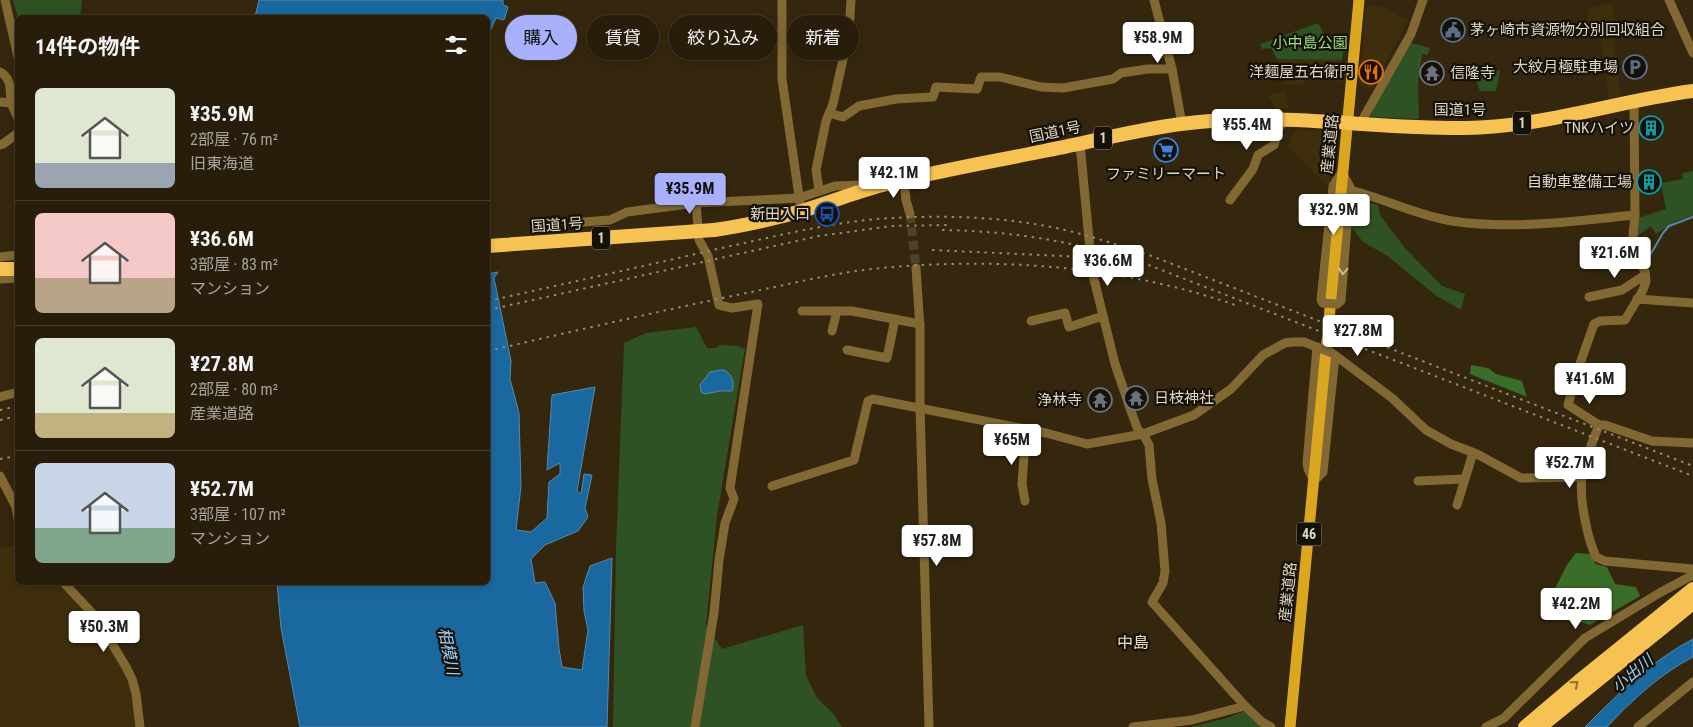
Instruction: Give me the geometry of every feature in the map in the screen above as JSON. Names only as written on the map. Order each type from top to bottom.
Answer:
[{"type":"highway","name":"国道1号","points":[[490,246],[738,227],[800,204],[904,179],[1182,124],[1214,121],[1285,120],[1441,128],[1497,126],[1520,124],[1634,100],[1693,91]]},
{"type":"highway","points":[[0,269],[15,268]]},
{"type":"highway","points":[[1525,727],[1693,589]]},
{"type":"highway","points":[[1540,727],[1693,603]]},
{"type":"main road","name":"産業道路","points":[[1329,320],[1342,172],[1354,124],[1359,0]]},
{"type":"main road","name":"産業道路","points":[[1290,727],[1314,480],[1321,345]]},
{"type":"street","points":[[5,0],[15,44]]},
{"type":"street","points":[[782,0],[782,79],[800,204]]},
{"type":"street","points":[[819,190],[816,170],[828,113],[833,104],[849,32],[851,0]]},
{"type":"street","points":[[1154,0],[1172,70],[1182,124]]},
{"type":"street","points":[[1354,124],[1411,34],[1423,0]]},
{"type":"street","points":[[1670,0],[1693,53]]},
{"type":"street","points":[[828,113],[843,117],[859,106],[896,99],[934,97],[936,87],[977,89],[981,76],[1000,76],[1041,87],[1063,88],[1113,79],[1120,72],[1148,69],[1172,70]]},
{"type":"street","points":[[0,72],[6,75],[9,80],[11,103],[15,112]]},
{"type":"street","points":[[1634,100],[1635,215],[1632,246],[1646,275],[1646,281],[1625,320],[1600,321],[1594,324],[1577,372],[1568,405],[1599,425],[1605,425],[1652,441],[1693,444]]},
{"type":"street","points":[[0,102],[11,103]]},
{"type":"street","points":[[1230,200],[1253,169],[1258,156],[1274,145],[1280,126],[1285,120]]},
{"type":"street","points":[[0,145],[15,135]]},
{"type":"street","points":[[1080,144],[1092,271],[1115,364],[1138,430],[1150,445],[1152,479],[1161,523],[1165,571],[1163,583],[1152,602],[1245,706],[1262,722],[1271,727]]},
{"type":"street","points":[[1342,172],[1350,186],[1350,190],[1340,301],[1337,304],[1323,303],[1321,300],[1333,186],[1342,172]]},
{"type":"street","points":[[904,179],[906,200],[910,214]]},
{"type":"street","points":[[583,222],[610,220],[627,212],[696,203],[800,204],[819,190],[848,185],[862,185],[863,190]]},
{"type":"street","points":[[1350,190],[1451,221],[1479,224],[1529,225],[1635,215]]},
{"type":"street","points":[[695,727],[714,614],[719,560],[725,523],[734,499],[730,488],[758,304],[732,308],[719,305],[708,256],[699,240],[696,203]]},
{"type":"street","points":[[0,256],[15,256]]},
{"type":"street","points":[[916,268],[920,324],[920,407],[929,727]]},
{"type":"street","points":[[1589,298],[1622,290],[1646,275]]},
{"type":"street","points":[[0,279],[15,278]]},
{"type":"street","points":[[1637,299],[1693,303]]},
{"type":"street","points":[[802,311],[852,311],[920,324]]},
{"type":"street","points":[[832,332],[837,311]]},
{"type":"street","points":[[1031,321],[1064,313],[1069,327],[1103,316]]},
{"type":"street","points":[[846,350],[887,358],[895,319]]},
{"type":"street","points":[[772,486],[854,460],[868,401],[874,399],[1026,429],[1087,444],[1143,434],[1194,414],[1210,405],[1231,389],[1264,355],[1285,343],[1292,342],[1321,345],[1386,392],[1431,433],[1521,478],[1582,477]]},
{"type":"street","points":[[1314,480],[1323,472],[1333,354]]},
{"type":"street","points":[[0,396],[15,393]]},
{"type":"street","points":[[1599,425],[1582,477],[1581,493],[1590,542],[1596,557],[1605,561],[1693,569]]},
{"type":"street","points":[[1025,501],[1022,484],[1026,429]]},
{"type":"street","points":[[1457,505],[1473,453]]},
{"type":"street","points":[[0,476],[15,504]]},
{"type":"street","points":[[1418,481],[1465,479]]},
{"type":"street","points":[[1486,727],[1504,718],[1586,638],[1661,592],[1693,575]]},
{"type":"street","points":[[66,585],[96,617],[126,667],[136,694],[140,727]]},
{"type":"street","points":[[1638,727],[1693,682]]},
{"type":"street","points":[[1133,727],[1192,720],[1245,706]]},
{"type":"shaded area","points":[[1612,3],[1615,19],[1612,27],[1621,96],[1609,98],[1599,29],[1588,31],[1587,11],[1589,11],[1589,8]]},
{"type":"shaded area","points":[[1366,6],[1381,6],[1408,20],[1371,88],[1360,87]]},
{"type":"shaded area","points":[[1277,59],[1342,60],[1341,83],[1307,75],[1302,85],[1286,85]]},
{"type":"shaded area","points":[[1285,91],[1288,108],[1275,108],[1268,95]]},
{"type":"shaded area","points":[[1295,130],[1325,131],[1333,139],[1329,184],[1327,185],[1288,146]]},
{"type":"shaded area","points":[[15,544],[15,585],[60,585],[89,612],[126,675],[134,708],[136,727],[0,727],[0,548]]},
{"type":"green space","points":[[13,0],[82,0],[80,15],[17,15]]},
{"type":"green space","name":"小中島公園","points":[[1318,23],[1325,36],[1345,37],[1342,60],[1277,59],[1271,48],[1262,49],[1260,44]]},
{"type":"green space","points":[[1411,43],[1430,48],[1428,55],[1422,54],[1418,83],[1419,119],[1371,117],[1373,108]]},
{"type":"green space","points":[[1479,68],[1495,74],[1496,70],[1500,71],[1496,91],[1480,91],[1476,81]]},
{"type":"green space","points":[[1693,171],[1693,216],[1676,221],[1656,234],[1651,226],[1635,238],[1638,218],[1666,209],[1661,183],[1683,179],[1682,173]]},
{"type":"green space","points":[[1351,197],[1378,205],[1380,215],[1405,248],[1442,286],[1465,294],[1461,310],[1438,297],[1386,255],[1363,242],[1349,224]]},
{"type":"green space","points":[[696,327],[707,348],[717,348],[718,345],[745,348],[717,516],[706,625],[722,649],[803,625],[806,675],[817,698],[833,713],[842,727],[613,727],[616,549],[624,343],[646,333]]},
{"type":"green space","points":[[1471,365],[1488,368],[1496,374],[1522,381],[1527,397],[1470,374]]},
{"type":"green space","points":[[1576,553],[1590,554],[1596,564],[1607,567],[1615,584],[1636,587],[1640,596],[1590,625],[1549,614],[1550,598],[1567,565]]},
{"type":"green space","points":[[1245,711],[1264,727],[1191,727],[1227,718]]},
{"type":"water","points":[[259,0],[503,0],[503,5],[508,7],[504,20],[496,18],[490,32],[490,15],[255,15]]},
{"type":"water","name":"相模川","points":[[498,272],[494,278],[511,361],[510,379],[519,413],[521,486],[516,530],[531,532],[547,518],[549,482],[560,474],[560,463],[547,470],[552,395],[595,387],[577,491],[581,494],[584,474],[592,475],[585,508],[588,517],[578,531],[545,545],[531,559],[535,583],[545,582],[555,603],[562,667],[582,670],[588,630],[584,611],[583,587],[590,566],[612,558],[607,727],[300,727],[281,628],[277,585],[490,585],[490,274]]},
{"type":"water","points":[[725,370],[731,377],[733,382],[732,391],[705,394],[701,392],[700,385],[710,372]]},
{"type":"water","points":[[1693,639],[1693,657],[1669,671],[1647,688],[1607,727],[1585,727],[1649,668]]},
{"type":"waterway","points":[[1649,257],[1669,226],[1693,217]]},
{"type":"tunnel","points":[[910,214],[916,268]]},
{"type":"tunnel","points":[[1327,340],[1329,320]]},
{"type":"railway","points":[[490,301],[848,222],[935,217],[1023,222],[1076,233],[1149,255],[1693,466]]},
{"type":"railway","points":[[490,310],[819,236],[892,226],[949,225]]},
{"type":"railway","points":[[942,230],[1020,235],[1045,239],[1120,256],[1146,264],[1693,476]]},
{"type":"railway","points":[[932,250],[1084,257],[1122,263]]},
{"type":"railway","points":[[490,351],[649,314],[848,272],[927,265],[1017,265],[1107,273],[1195,292],[1238,306]]},
{"type":"railway","points":[[0,410],[15,407]]},
{"type":"railway","points":[[0,420],[15,417]]},
{"type":"railway","points":[[0,459],[15,456]]},
{"type":"place","name":"茅ヶ崎市資源物分別回収組合","points":[[1453,30]]},
{"type":"place","name":"大紋月極駐車場","points":[[1635,67]]},
{"type":"place","name":"洋麺屋五右衛門","points":[[1371,72]]},
{"type":"place","name":"信隆寺","points":[[1432,73]]},
{"type":"place","name":"TNKハイツ","points":[[1651,128]]},
{"type":"place","name":"ファミリーマート","points":[[1166,150]]},
{"type":"place","name":"自動車整備工場","points":[[1649,182]]},
{"type":"place","name":"新田入口","points":[[827,214]]},
{"type":"place","name":"日枝神社","points":[[1136,398]]},
{"type":"place","name":"浄林寺","points":[[1100,400]]},
{"type":"district","name":"中島","points":[[1133,642]]},
{"type":"water label","name":"小出川","points":[[1632,673]]}]
